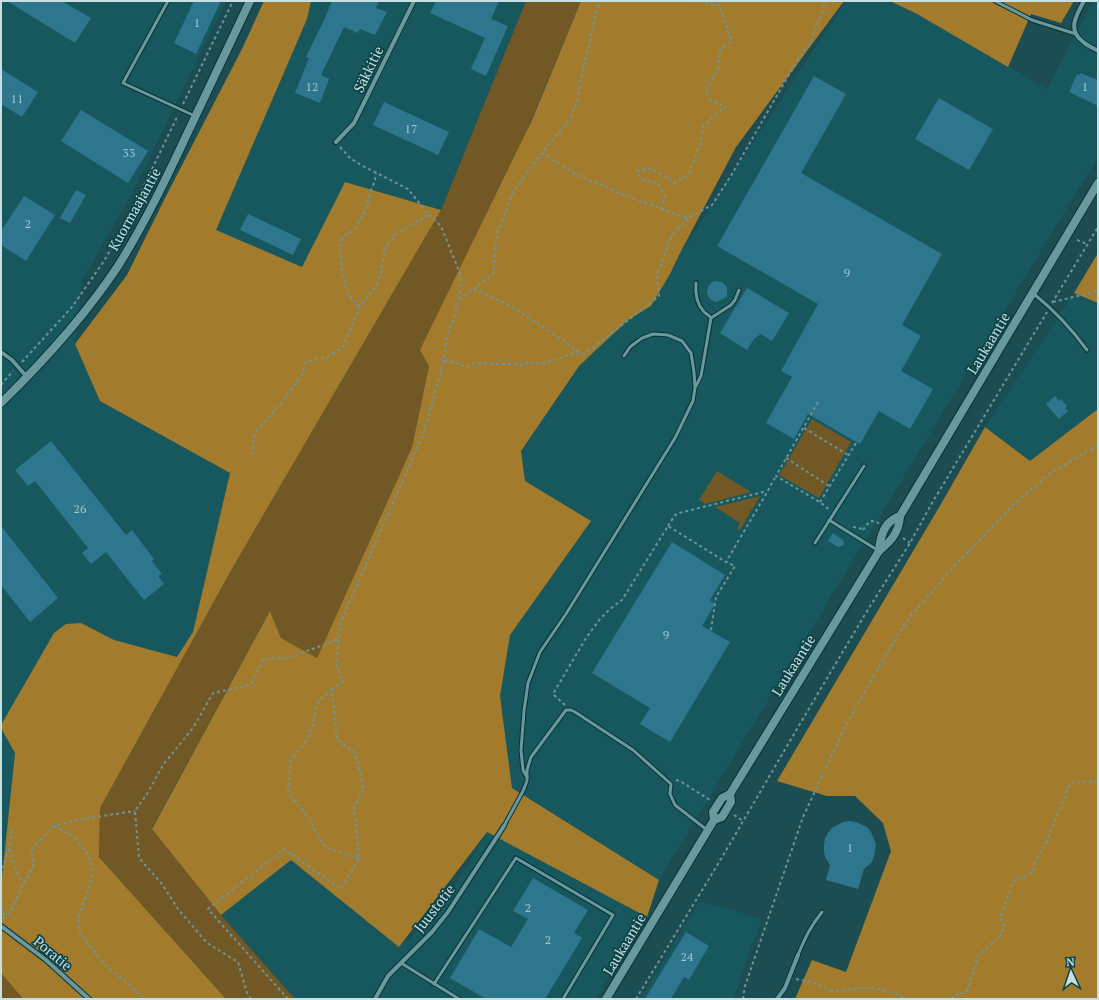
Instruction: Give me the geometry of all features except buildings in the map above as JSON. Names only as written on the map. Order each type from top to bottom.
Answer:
[{"type":"main road","name":"Kuormaajantie","points":[[1,404],[28,377],[85,312],[118,266],[148,214],[166,178],[250,1]]},
{"type":"main road","name":"Laukaantie","points":[[606,999],[714,820],[713,812],[722,798],[730,794],[878,551],[888,543],[896,533],[900,516],[1098,184]]},
{"type":"main road","name":"Laukaantie","points":[[878,551],[880,538],[886,527],[891,521],[900,516]]},
{"type":"main road","name":"Laukaantie","points":[[714,820],[722,817],[731,802],[730,794]]},
{"type":"street","name":"Säkkitie","points":[[336,142],[354,124],[414,1]]},
{"type":"street","points":[[1084,1],[1074,23],[1076,34],[1081,41],[1098,51]]},
{"type":"street","points":[[1,352],[18,366],[28,377]]},
{"type":"street","name":"Juustotie","points":[[375,999],[388,976],[432,932],[448,912],[504,826]]},
{"type":"street","name":"Poratie","points":[[1,926],[46,960],[90,999]]},
{"type":"street","points":[[777,999],[785,988],[798,955]]},
{"type":"lane","points":[[168,1],[123,83],[196,116]]},
{"type":"lane","points":[[995,1],[1032,20],[1076,34]]},
{"type":"lane","points":[[696,283],[696,297],[699,305],[711,318]]},
{"type":"lane","points":[[695,388],[701,376],[711,318],[731,305],[739,290]]},
{"type":"lane","points":[[1032,293],[1050,307],[1073,331],[1087,350]]},
{"type":"lane","points":[[527,777],[523,770],[521,750],[524,711],[528,683],[540,652],[676,438],[693,401],[695,388],[691,352],[682,341],[668,335],[653,334],[642,338],[630,347],[624,356]]},
{"type":"lane","points":[[814,543],[864,466]]},
{"type":"lane","points":[[829,520],[878,551]]},
{"type":"lane","points":[[504,826],[527,781],[527,770],[531,757],[566,710],[572,710],[633,750],[670,784],[670,794],[675,805],[708,830]]},
{"type":"lane","points":[[434,984],[516,858],[613,915],[563,999]]},
{"type":"lane","points":[[798,955],[812,924],[822,912]]},
{"type":"lane","points":[[401,963],[459,999]]},
{"type":"path","points":[[1,385],[72,307],[104,261],[129,217],[233,1]]},
{"type":"path","points":[[459,300],[493,274],[497,233],[513,192],[569,120],[577,103],[582,73],[599,1]]},
{"type":"path","points":[[661,209],[665,196],[658,183],[641,179],[637,171],[649,168],[665,176],[674,183],[689,174],[700,144],[703,127],[726,107],[710,100],[706,90],[718,69],[720,50],[732,41],[719,5],[690,1]]},
{"type":"path","points":[[444,360],[468,367],[475,363],[525,365],[527,362],[541,364],[575,353],[585,354],[659,296],[657,275],[671,237],[688,218],[712,205],[787,78],[812,39],[824,6],[828,1]]},
{"type":"path","points":[[336,142],[350,158],[408,189],[429,215],[441,226],[461,276],[459,300],[446,341],[444,360],[424,432],[340,624],[336,665],[343,681],[317,703],[313,724],[306,741],[291,759],[288,792],[309,819],[325,847],[359,859]]},
{"type":"path","points":[[542,153],[577,175],[637,200],[688,218]]},
{"type":"path","points":[[360,307],[347,293],[342,273],[340,247],[343,237],[355,228],[366,208],[376,173]]},
{"type":"path","points":[[252,455],[254,433],[282,402],[302,376],[306,362],[327,357],[342,348],[360,307],[377,284],[385,248],[395,235],[418,220],[429,215]]},
{"type":"path","points":[[636,999],[721,860],[804,716],[910,543],[932,503],[1098,227]]},
{"type":"path","points":[[1077,240],[1087,244]]},
{"type":"path","points":[[474,289],[509,305],[581,354]]},
{"type":"path","points":[[1053,302],[1098,291]]},
{"type":"path","points":[[726,562],[818,402]]},
{"type":"path","points":[[804,428],[848,455]]},
{"type":"path","points":[[820,502],[856,443]]},
{"type":"path","points":[[743,999],[745,986],[803,817],[845,727],[908,619],[1013,505],[1049,474],[1098,445]]},
{"type":"path","points":[[786,458],[830,486]]},
{"type":"path","points":[[776,476],[820,502],[834,513]]},
{"type":"path","points":[[572,710],[553,694],[586,638],[600,619],[622,600],[675,515],[753,494],[763,492],[766,494]]},
{"type":"path","points":[[668,526],[735,566],[716,597],[711,630]]},
{"type":"path","points":[[852,526],[863,530]]},
{"type":"path","points":[[251,999],[247,993],[238,962],[207,943],[178,909],[162,884],[140,858],[135,811],[147,794],[163,765],[193,728],[213,693],[251,685],[263,659],[288,658],[339,639]]},
{"type":"path","points":[[288,999],[208,909],[284,849],[341,889],[359,859],[354,807],[364,790],[355,753],[337,740],[332,689]]},
{"type":"path","points":[[661,775],[680,781],[718,805]]},
{"type":"path","points":[[952,999],[954,996],[967,992],[978,956],[1002,934],[1004,925],[1000,919],[1014,880],[1033,872],[1038,856],[1046,843],[1070,783],[1098,780]]},
{"type":"path","points":[[726,810],[743,821]]},
{"type":"path","points":[[1,922],[13,908],[23,884],[33,868],[32,848],[54,826],[77,820],[135,811]]},
{"type":"path","points":[[54,826],[74,836],[89,856],[92,876],[78,917],[80,934],[103,963],[146,999]]},
{"type":"path","points":[[1,874],[12,830]]},
{"type":"path","points":[[8,848],[23,884]]},
{"type":"path","points":[[1,907],[5,918]]},
{"type":"path","points":[[789,977],[815,983],[831,991],[839,992],[858,988],[876,988],[897,994],[906,999]]},
{"type":"shaded area","points":[[1,1],[226,1],[135,188],[82,281],[75,344],[100,401],[230,473],[193,632],[177,657],[114,640],[81,623],[54,633],[1,725]]},
{"type":"shaded area","points":[[264,1],[311,1],[307,19],[216,230],[302,267],[345,182],[441,210],[233,567],[100,808],[99,857],[226,999],[23,999],[1,973],[1,887],[15,753],[1,728],[1,725],[54,633],[66,624],[81,623],[114,640],[177,657],[193,632],[230,473],[100,401],[75,344],[127,275],[242,49]]},
{"type":"shaded area","points":[[311,1],[526,1],[441,210],[345,182],[302,267],[215,230],[307,20]]},
{"type":"shaded area","points":[[526,1],[581,1],[429,366],[412,447],[317,658],[281,638],[270,611],[152,828],[221,915],[295,999],[226,999],[99,857],[100,808],[233,567],[441,210]]},
{"type":"shaded area","points":[[581,1],[844,1],[736,147],[670,274],[651,306],[628,320],[579,366],[521,451],[525,481],[591,521],[510,635],[500,696],[512,788],[659,880],[647,917],[487,832],[399,947],[291,860],[221,915],[152,829],[270,611],[281,638],[317,658],[412,447],[429,366],[420,350],[532,120]]},
{"type":"shaded area","points":[[846,1],[890,1],[917,14],[1047,89],[1093,1],[1098,1],[1098,157],[659,880],[512,788],[500,696],[510,635],[591,522],[525,481],[521,451],[579,366],[628,320],[651,306],[670,274],[679,255]]},
{"type":"shaded area","points":[[890,1],[1074,1],[1061,23],[1031,14],[1008,67],[917,14]]},
{"type":"shaded area","points":[[1098,253],[1098,303],[1074,293]]},
{"type":"shaded area","points":[[1074,293],[1098,303],[1098,409],[1030,461],[985,427]]},
{"type":"shaded area","points":[[1098,409],[1098,999],[795,999],[812,960],[846,972],[891,851],[883,823],[855,796],[827,796],[777,781],[985,427],[1030,461]]},
{"type":"shaded area","points":[[812,419],[851,442],[819,498],[779,475]]},
{"type":"shaded area","points":[[717,471],[751,492],[706,504],[699,500]]},
{"type":"shaded area","points":[[760,496],[740,530],[737,529],[740,523],[715,507]]},
{"type":"shaded area","points":[[1,728],[15,753],[1,887]]},
{"type":"shaded area","points":[[487,832],[647,917],[596,999],[295,999],[221,915],[291,859],[399,947],[428,922],[451,892]]},
{"type":"shaded area","points":[[700,901],[762,919],[733,999],[640,999]]},
{"type":"shaded area","points":[[1,973],[23,999],[1,999]]}]
